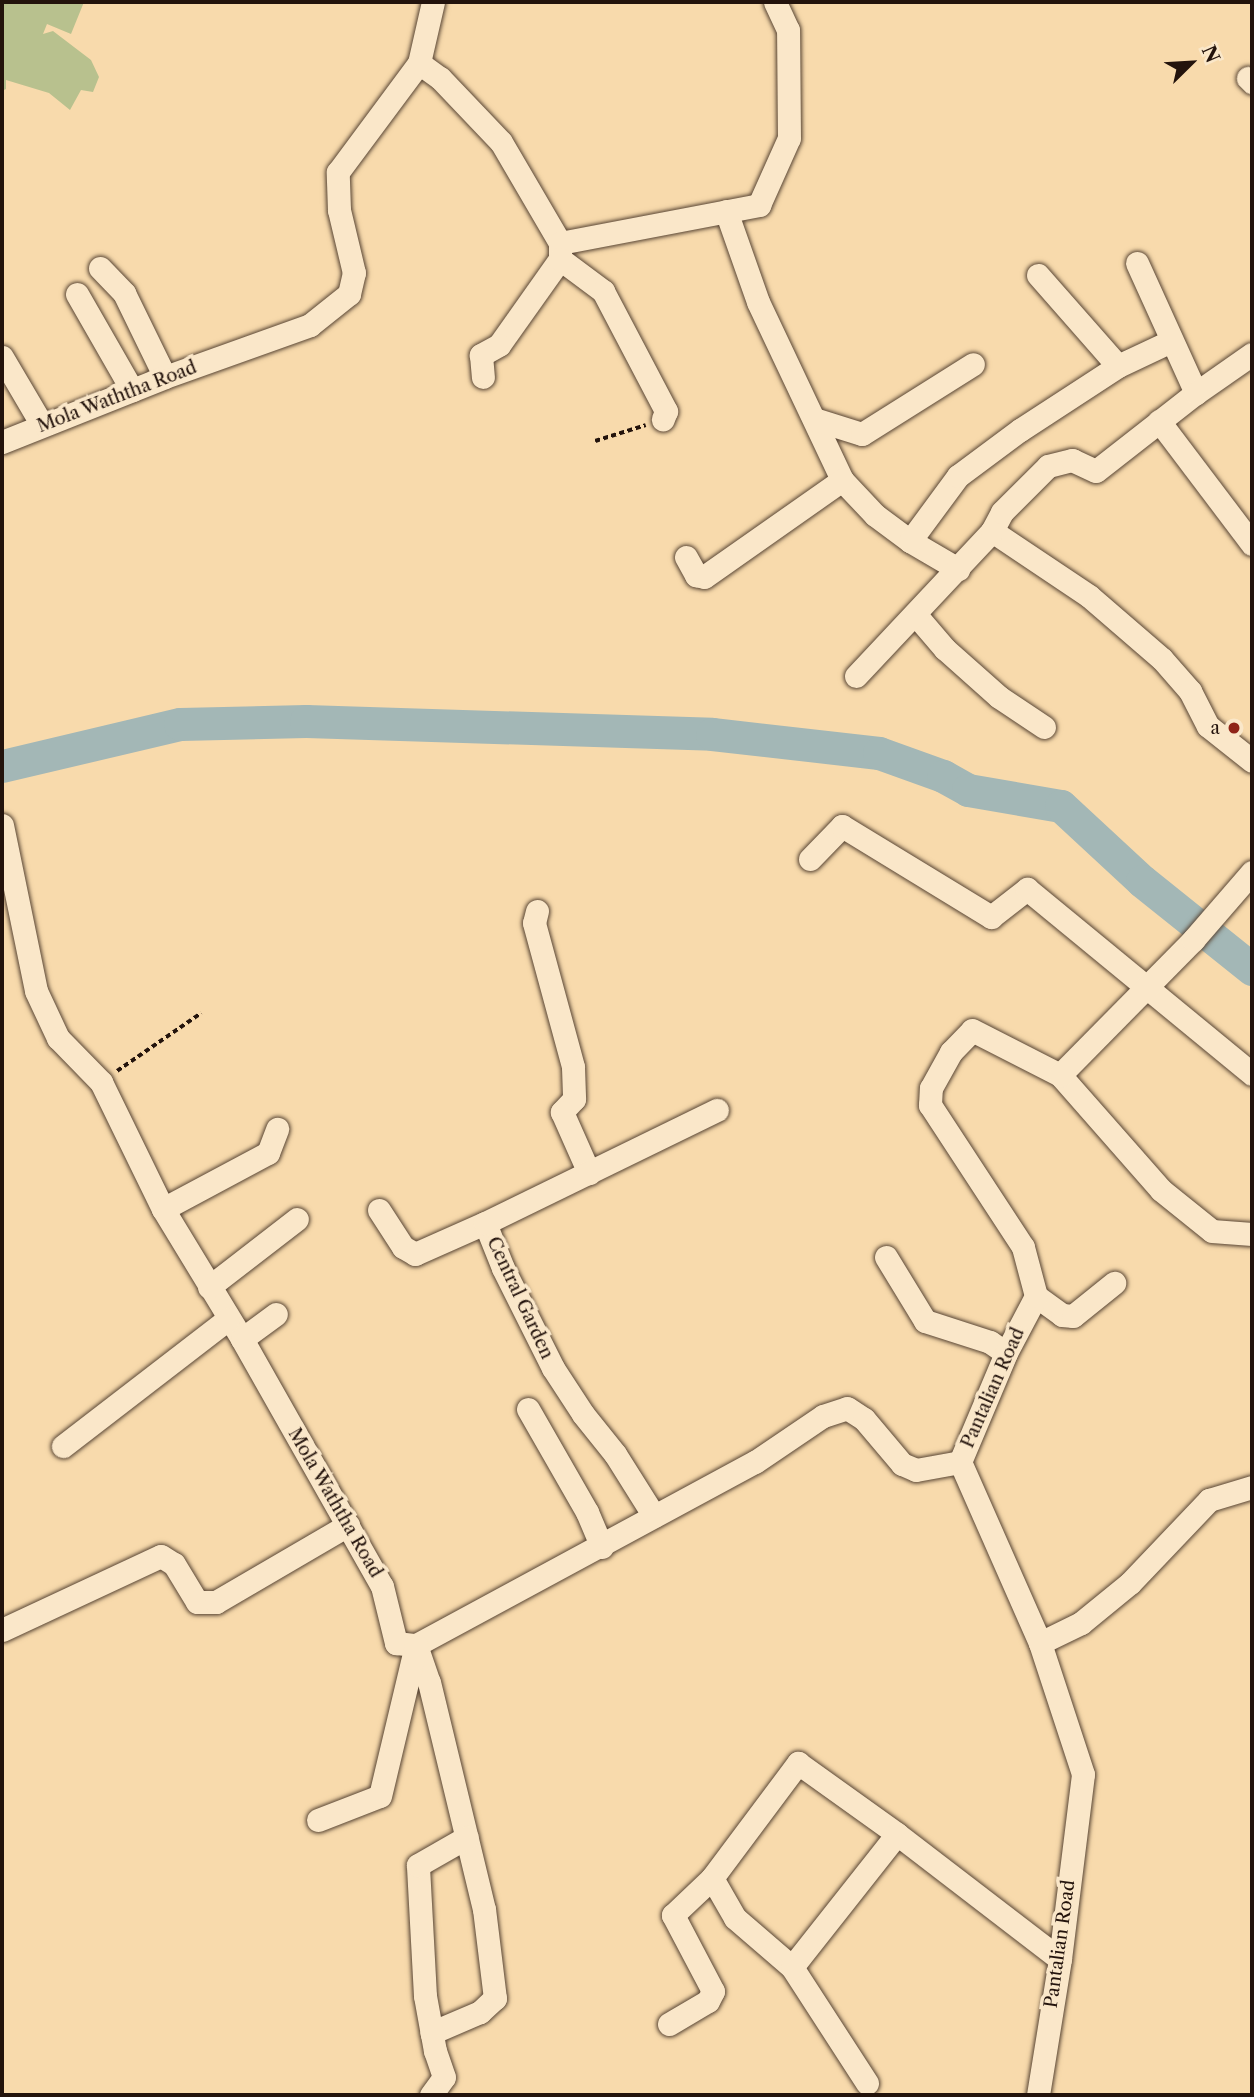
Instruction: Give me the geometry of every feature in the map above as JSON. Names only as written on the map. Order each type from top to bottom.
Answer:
[{"type":"street","points":[[433,2],[419,63],[440,78],[501,142],[560,251],[603,291],[666,411],[663,419]]},
{"type":"street","points":[[483,377],[481,355],[499,345],[560,251],[759,205],[789,138],[788,30],[775,2]]},
{"type":"street","name":"Mola Waththa Road","points":[[2,442],[165,377],[310,325],[349,294],[354,274],[339,210],[338,172],[419,63]]},
{"type":"street","points":[[726,211],[758,302],[842,480],[875,515],[909,541],[958,569]]},
{"type":"street","points":[[1137,263],[1196,393]]},
{"type":"street","points":[[100,268],[124,293],[165,377]]},
{"type":"street","points":[[1038,275],[1118,366]]},
{"type":"street","points":[[77,294],[132,390]]},
{"type":"street","points":[[909,541],[958,475],[1020,430],[1118,366],[1171,341]]},
{"type":"street","points":[[856,676],[958,569],[992,531],[1002,512],[1048,466],[1072,460],[1096,471],[1196,393],[1252,354]]},
{"type":"street","points":[[2,357],[42,425]]},
{"type":"street","points":[[814,419],[862,434],[973,364]]},
{"type":"street","points":[[1159,421],[1252,544]]},
{"type":"street","points":[[686,557],[696,575],[704,577],[842,480]]},
{"type":"street","points":[[992,531],[1089,596],[1162,659],[1190,691],[1208,726],[1252,761]]},
{"type":"street","points":[[915,614],[945,649],[990,689],[1044,727]]},
{"type":"street","name":"Mola Waththa Road","points":[[2,825],[36,991],[58,1038],[100,1082],[163,1209],[242,1339],[348,1525],[382,1586],[396,1643],[416,1645]]},
{"type":"street","points":[[810,859],[842,826],[991,917],[1027,889],[1252,1074]]},
{"type":"street","points":[[1060,1075],[1193,940],[1252,872]]},
{"type":"street","points":[[537,911],[534,923],[573,1067],[574,1099],[562,1112],[589,1173]]},
{"type":"street","points":[[1114,1283],[1073,1316],[1062,1315],[1036,1296],[1023,1247],[930,1105],[931,1088],[951,1052],[972,1030],[1060,1075],[1161,1190],[1212,1231],[1252,1234]]},
{"type":"street","name":"Central Garden","points":[[654,1516],[615,1454],[583,1414],[553,1368],[503,1268],[485,1223],[717,1110]]},
{"type":"street","points":[[163,1209],[268,1153],[277,1129]]},
{"type":"street","points":[[379,1210],[403,1247],[415,1254],[485,1223]]},
{"type":"street","points":[[209,1287],[297,1219]]},
{"type":"street","points":[[886,1257],[925,1321],[990,1342],[1006,1353]]},
{"type":"street","name":"Pantalian Road","points":[[1036,1296],[1006,1353],[960,1462],[1040,1643],[1083,1774],[1060,1959],[1038,2095]]},
{"type":"street","points":[[242,1339],[275,1314]]},
{"type":"street","points":[[63,1446],[229,1319]]},
{"type":"street","points":[[318,1819],[380,1796],[416,1645],[602,1547],[755,1462],[824,1416],[847,1408],[864,1419],[902,1464],[916,1470],[960,1462]]},
{"type":"street","points":[[528,1409],[587,1512],[602,1547]]},
{"type":"street","points":[[1040,1643],[1081,1623],[1130,1583],[1209,1500],[1252,1487]]},
{"type":"street","points":[[2,1630],[161,1556],[174,1564],[197,1602],[216,1602],[348,1525]]},
{"type":"street","points":[[416,1645],[429,1682],[484,1909],[495,1998],[480,2012],[431,2033]]},
{"type":"street","points":[[669,2024],[708,2001],[713,1991],[673,1915],[712,1878],[799,1763],[897,1833],[1060,1959]]},
{"type":"street","points":[[792,1967],[897,1833]]},
{"type":"street","points":[[431,2095],[444,2077],[431,2033],[425,1996],[418,1865],[467,1837]]},
{"type":"street","points":[[712,1878],[735,1918],[792,1967],[867,2083]]},
{"type":"path","points":[[595,441],[663,419]]},
{"type":"path","points":[[100,1082],[201,1013]]},
{"type":"green space","points":[[2,2],[84,2],[71,34],[47,24],[43,34],[53,31],[91,60],[99,77],[93,92],[81,90],[70,110],[49,93],[6,80],[6,89],[2,91]]},
{"type":"waterway","points":[[2,766],[180,724],[306,721],[712,734],[879,753],[943,776],[968,790],[1061,806],[1142,881],[1252,969]]},
{"type":"place","name":"a","points":[[1234,728]]}]
